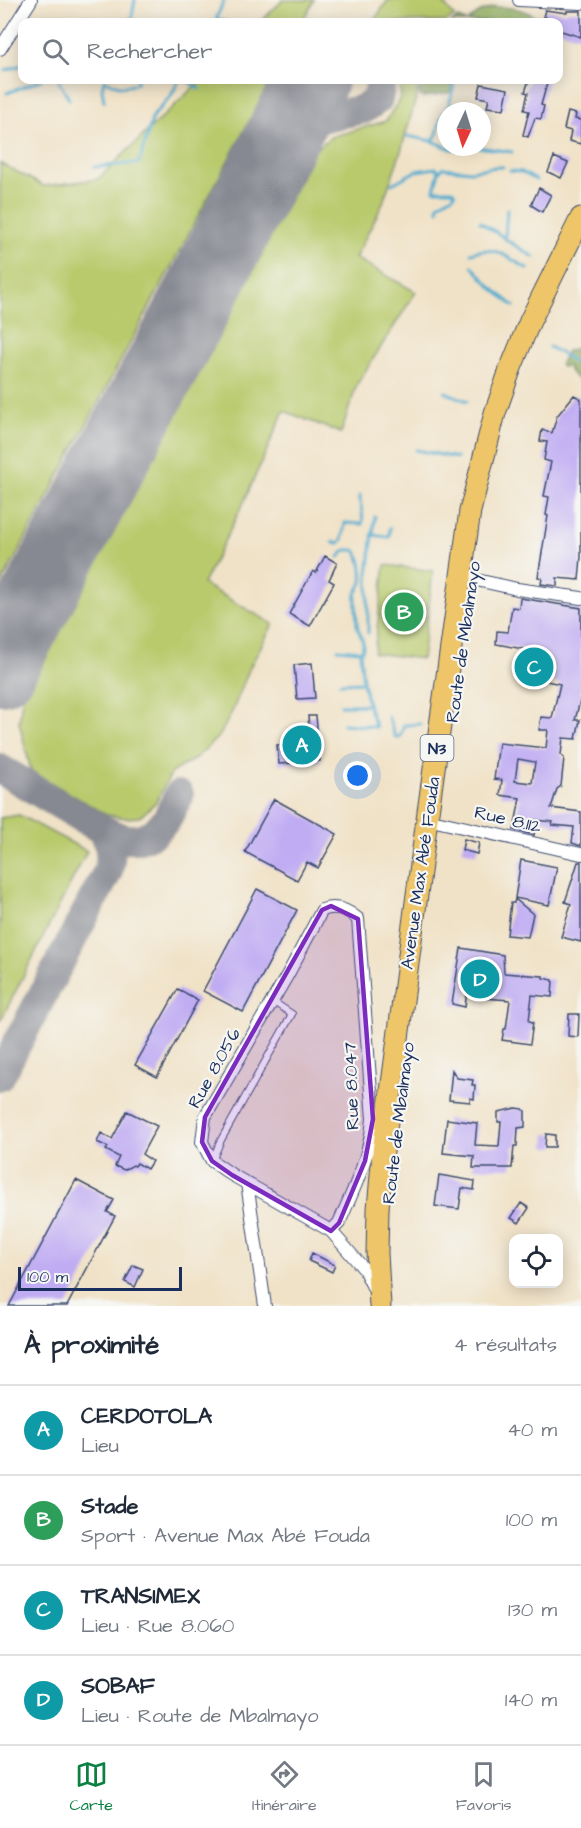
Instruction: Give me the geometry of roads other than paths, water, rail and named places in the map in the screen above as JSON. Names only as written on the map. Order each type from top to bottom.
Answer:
[{"type":"highway","name":"Avenue Max Abé Fouda","points":[[383,1303],[378,1209],[383,1152],[432,820],[470,511],[495,413],[530,321],[581,218]]},
{"type":"highway","name":"Route de Mbalmayo","points":[[432,820],[491,464],[506,414],[540,325],[581,245]]},
{"type":"street","points":[[20,18],[31,0]]},
{"type":"street","points":[[519,0],[581,3]]},
{"type":"street","points":[[0,49],[18,21]]},
{"type":"street","points":[[472,579],[518,589],[581,598]]},
{"type":"street","name":"Rue 8.112","points":[[432,820],[581,854]]},
{"type":"street","name":"Rue 8.056","points":[[212,1161],[202,1142],[205,1117],[322,910],[331,906],[351,912],[358,919]]},
{"type":"street","name":"Rue 8.047","points":[[331,1231],[339,1223],[365,1161],[372,1135],[373,1119],[358,919]]},
{"type":"street","points":[[212,1161],[331,1231],[364,1269],[383,1303]]},
{"type":"street","points":[[247,1183],[265,1306]]},
{"type":"lane","points":[[212,1161],[292,1014],[272,1001]]},
{"type":"waterway","points":[[132,18],[135,0]]},
{"type":"waterway","points":[[217,18],[224,0]]},
{"type":"waterway","points":[[6,70],[18,66]]},
{"type":"waterway","points":[[7,93],[31,84]]},
{"type":"waterway","points":[[60,84],[69,99]]},
{"type":"waterway","points":[[103,84],[104,101]]},
{"type":"waterway","points":[[114,84],[124,86],[135,84]]},
{"type":"waterway","points":[[95,167],[139,163],[153,116],[171,96],[177,84]]},
{"type":"waterway","points":[[192,84],[199,89]]},
{"type":"waterway","points":[[433,141],[441,117],[449,105],[454,86]]},
{"type":"waterway","points":[[407,136],[432,141],[452,149],[478,147],[512,152]]},
{"type":"waterway","points":[[392,184],[416,171],[436,168],[439,171],[443,168],[471,171],[503,167]]},
{"type":"waterway","points":[[438,210],[438,205],[455,194],[453,190],[434,190],[439,171]]},
{"type":"waterway","points":[[510,171],[522,172],[536,180]]},
{"type":"waterway","points":[[480,222],[505,238],[507,209]]},
{"type":"waterway","points":[[505,239],[534,257]]},
{"type":"waterway","points":[[471,253],[494,251],[528,269]]},
{"type":"waterway","points":[[472,266],[492,288],[514,306]]},
{"type":"waterway","points":[[549,347],[581,368]]},
{"type":"waterway","points":[[445,392],[467,401]]},
{"type":"waterway","points":[[416,450],[457,458]]},
{"type":"waterway","points":[[333,542],[339,543],[342,540],[345,523],[362,524],[360,495]]},
{"type":"waterway","points":[[368,633],[368,574],[375,517]]},
{"type":"waterway","points":[[372,535],[389,537],[390,528]]},
{"type":"waterway","points":[[339,557],[346,550],[354,550],[358,553],[361,563],[363,575],[356,597],[357,624],[363,644],[362,651],[360,651],[365,690],[376,727],[343,724]]},
{"type":"waterway","points":[[338,649],[360,651]]},
{"type":"waterway","points":[[340,683],[362,682]]},
{"type":"waterway","points":[[341,705],[367,705]]},
{"type":"waterway","points":[[388,716],[395,737],[400,737],[404,725],[420,724]]},
{"type":"place","name":"Stade","points":[[404,612]]},
{"type":"place","name":"TRANSIMEX","points":[[534,667]]},
{"type":"place","name":"CERDOTOLA","points":[[302,745]]},
{"type":"place","name":"SOBAF","points":[[480,979]]}]
